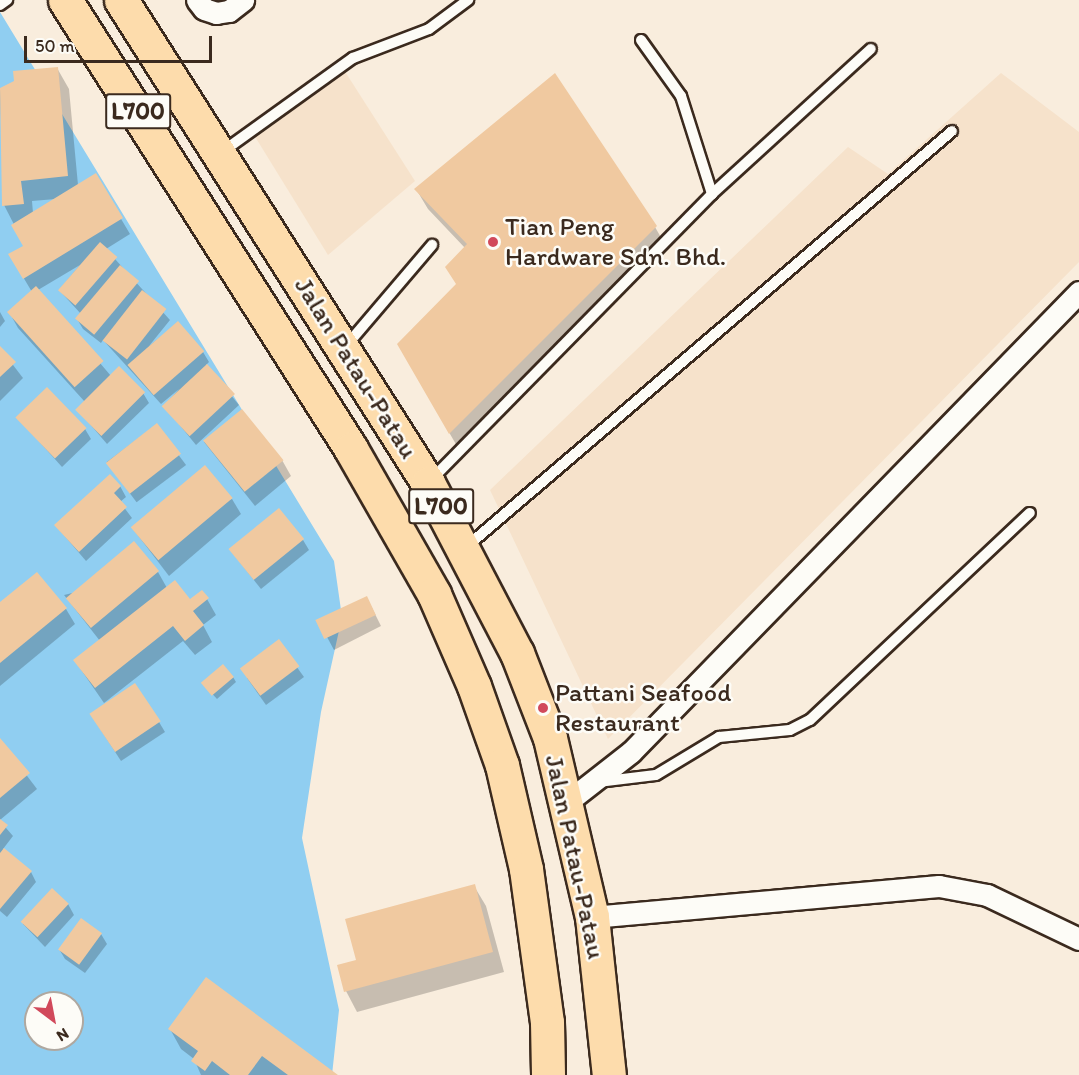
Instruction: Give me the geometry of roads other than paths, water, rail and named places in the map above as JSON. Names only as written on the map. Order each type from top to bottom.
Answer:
[{"type":"main road","name":"Jalan Patau-Patau","points":[[65,0],[357,458],[434,594],[474,686],[507,788],[526,869],[547,1022],[548,1075]]},
{"type":"main road","name":"Jalan Patau-Patau","points":[[121,0],[221,153],[428,483],[517,653],[550,738],[567,802],[592,917],[609,1075]]},
{"type":"street","points":[[197,0],[204,9],[216,13],[229,10],[243,0]]},
{"type":"street","points":[[567,802],[631,752],[849,532],[1079,292]]},
{"type":"street","points":[[592,917],[939,886],[987,895],[1079,939]]},
{"type":"lane","points":[[0,5],[7,0]]},
{"type":"lane","points":[[221,153],[353,58],[429,29],[468,0]]},
{"type":"lane","points":[[641,40],[681,96],[711,194]]},
{"type":"lane","points":[[428,483],[711,194],[871,49]]},
{"type":"lane","points":[[464,548],[952,131]]},
{"type":"lane","points":[[344,349],[432,245]]},
{"type":"lane","points":[[595,782],[656,775],[719,738],[790,730],[810,720],[1030,513]]},
{"type":"water","points":[[0,12],[334,561],[342,617],[321,712],[302,838],[339,1010],[332,1075],[0,1075]]},
{"type":"place","name":"Tian Peng Hardware Sdn. Bhd.","points":[[493,242]]},
{"type":"place","name":"Pattani Seafood Restaurant","points":[[543,708]]}]
